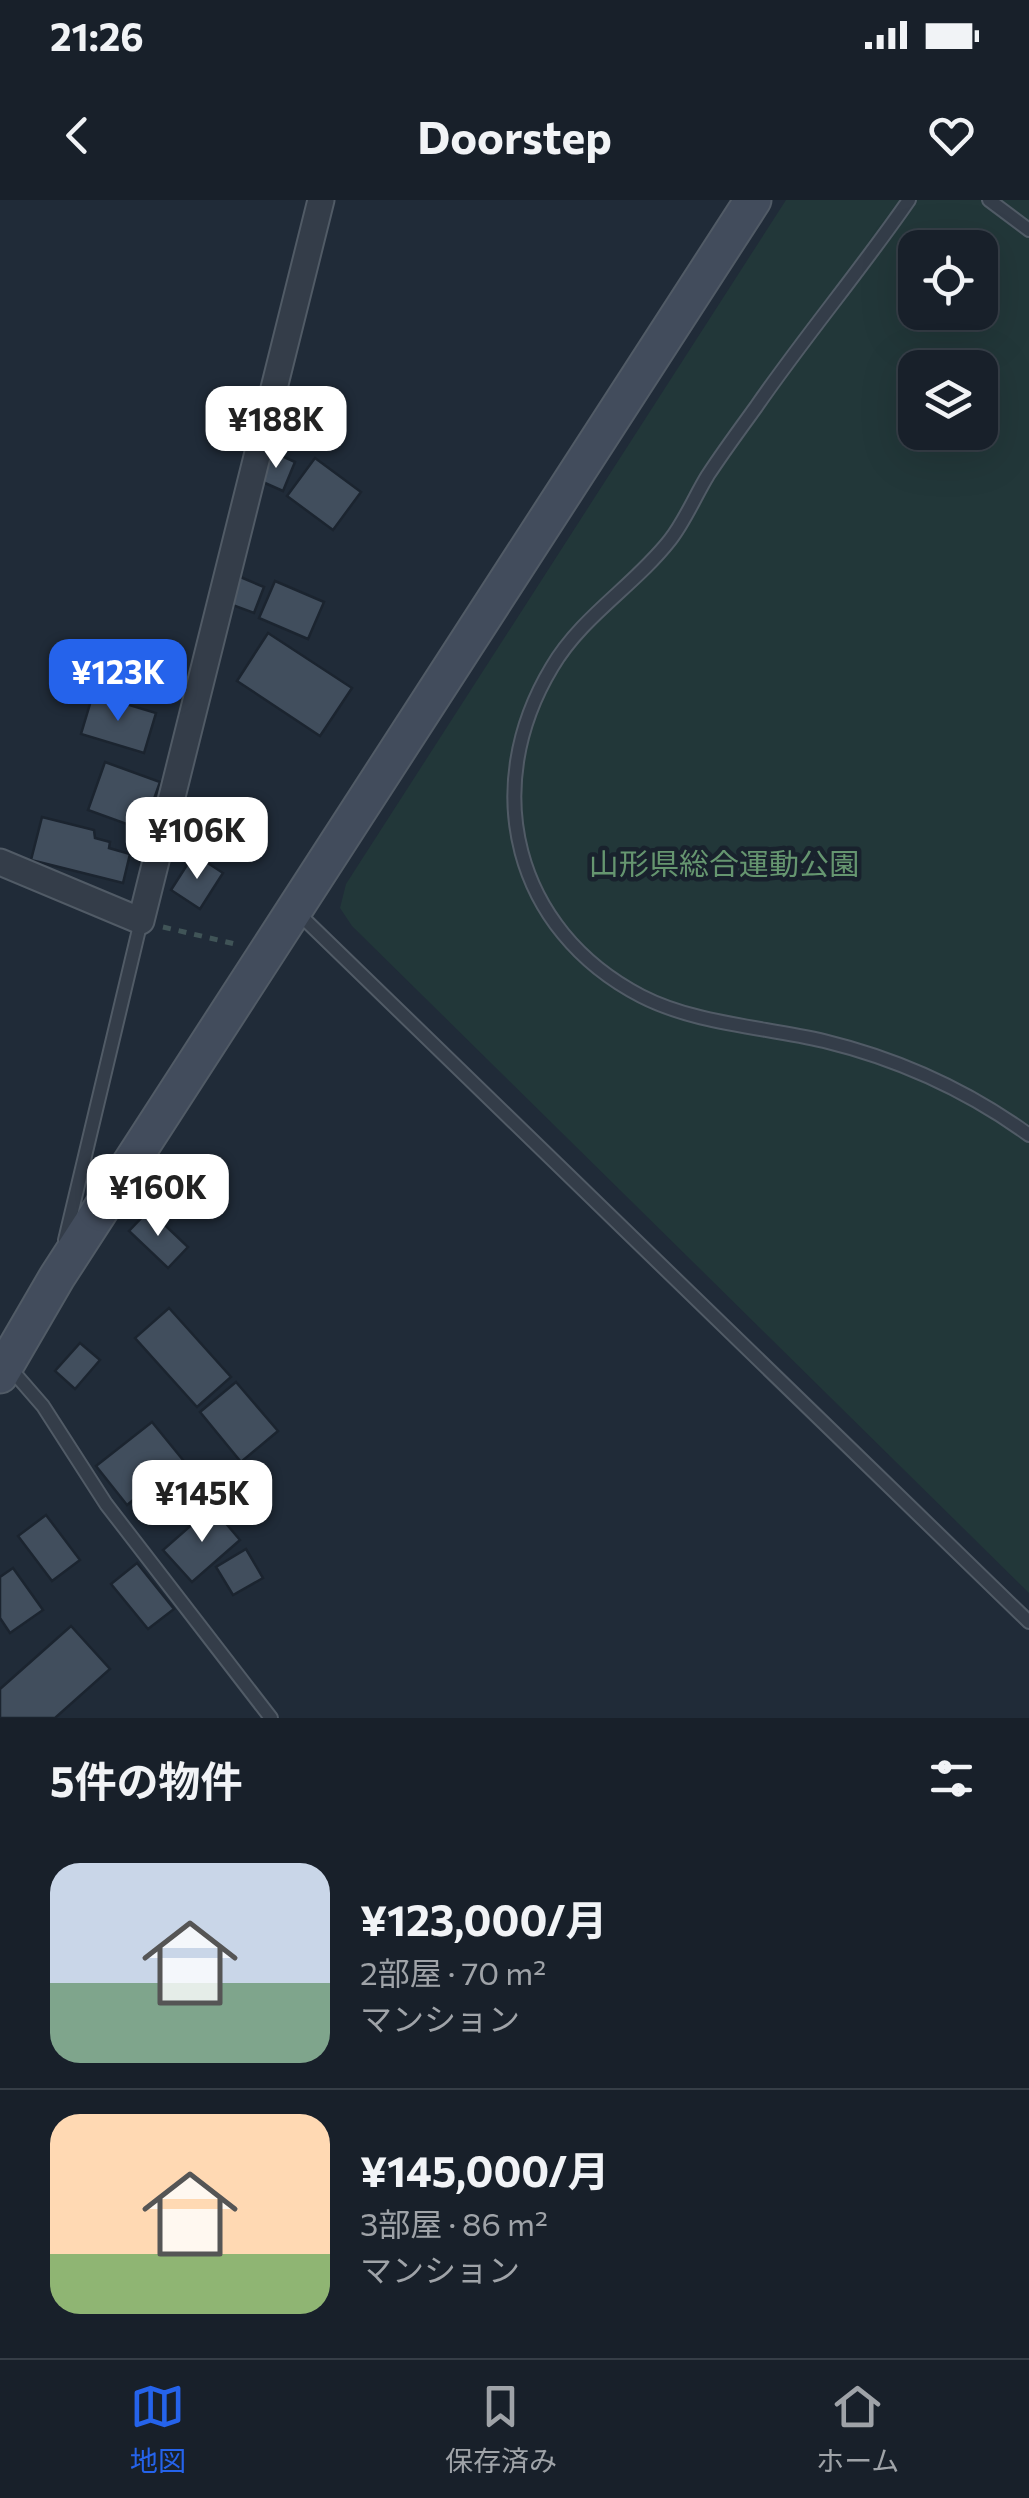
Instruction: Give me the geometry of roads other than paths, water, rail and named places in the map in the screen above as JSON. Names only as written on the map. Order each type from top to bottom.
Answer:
[{"type":"street","points":[[0,862],[140,921],[321,200]]},
{"type":"street","points":[[3,1370],[57,1277],[752,200]]},
{"type":"lane","points":[[909,200],[708,474],[670,540],[580,628],[552,667],[530,709],[516,754],[512,803],[520,852],[538,898],[566,939],[602,973],[644,998],[690,1013],[826,1042],[918,1071],[1003,1116],[1029,1135]]},
{"type":"lane","points":[[989,200],[1029,230]]},
{"type":"lane","points":[[296,910],[1029,1622]]},
{"type":"lane","points":[[57,1277],[140,921]]},
{"type":"lane","points":[[3,1370],[43,1406],[106,1504],[271,1718]]},
{"type":"park label","name":"山形県総合運動公園","points":[[724,862]]}]
